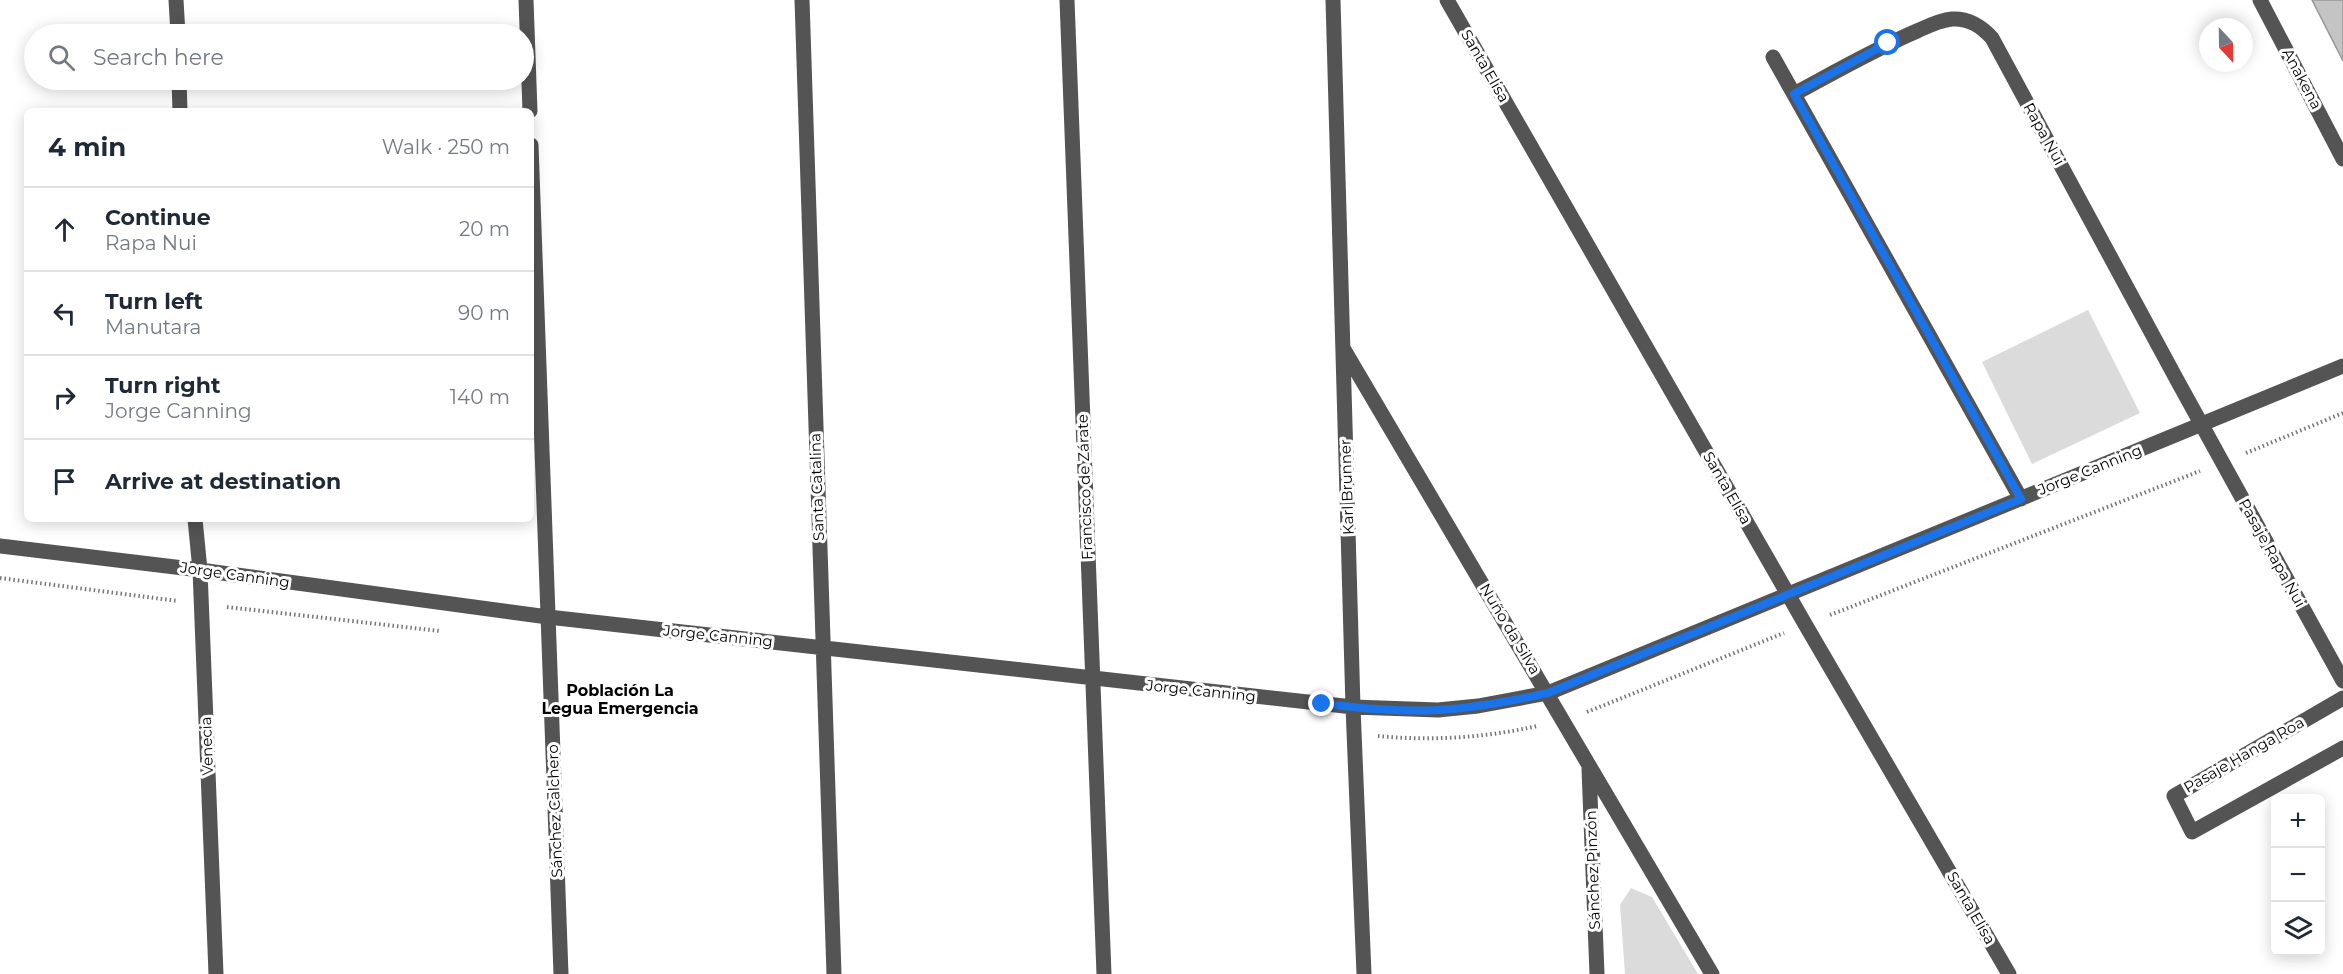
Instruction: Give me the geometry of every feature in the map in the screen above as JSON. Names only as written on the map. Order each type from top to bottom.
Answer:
[{"type":"street","points":[[176,0],[177,24]]},
{"type":"street","points":[[526,0],[527,24]]},
{"type":"street","name":"Santa Catalina","points":[[802,0],[834,974]]},
{"type":"street","name":"Francisco de Zárate","points":[[1067,0],[1104,974]]},
{"type":"street","name":"Karl Brunner","points":[[1333,0],[1353,707],[1364,974]]},
{"type":"street","name":"Santa Elisa","points":[[1447,0],[2009,974]]},
{"type":"street","name":"Anakena","points":[[2260,0],[2343,159]]},
{"type":"street","name":"Rapa Nui","points":[[1794,94],[1888,43],[1940,22],[1951,19],[1964,20],[1984,30],[1992,38],[2201,424]]},
{"type":"street","points":[[1773,57],[2021,499]]},
{"type":"street","points":[[179,90],[180,108]]},
{"type":"street","points":[[529,90],[530,108]]},
{"type":"street","name":"Sánchez Calchero","points":[[534,227],[561,974]]},
{"type":"street","name":"Nuño da Silva","points":[[1343,347],[1712,974]]},
{"type":"street","name":"Jorge Canning","points":[[0,546],[200,570],[548,617],[1353,707],[1438,710],[1489,705],[1548,693],[2343,366]]},
{"type":"street","name":"Pasaje Rapa Nui","points":[[2201,424],[2343,681]]},
{"type":"street","name":"Venecia","points":[[195,522],[200,570],[216,974]]},
{"type":"street","name":"Pasaje Hanga Roa","points":[[2343,698],[2174,796],[2192,832],[2343,748]]},
{"type":"street","name":"Sánchez Pinzón","points":[[1589,766],[1597,974]]},
{"type":"path","points":[[1354,735],[1409,739],[1464,738],[1564,721],[1805,624],[2222,463],[2343,413]]},
{"type":"path","points":[[0,578],[201,604],[445,631]]},
{"type":"shaded area","points":[[2088,310],[2140,413],[2032,464],[1982,362]]},
{"type":"shaded area","points":[[1631,888],[1652,897],[1698,974],[1625,974],[1620,905]]},
{"type":"building","points":[[2312,0],[2343,0],[2343,61]]},
{"type":"district","name":"Población La Legua Emergencia","points":[[620,699]]},
{"type":"route","points":[[1322,704],[1438,710],[1511,701],[1548,693],[2021,499],[1794,94],[1888,43]]}]
